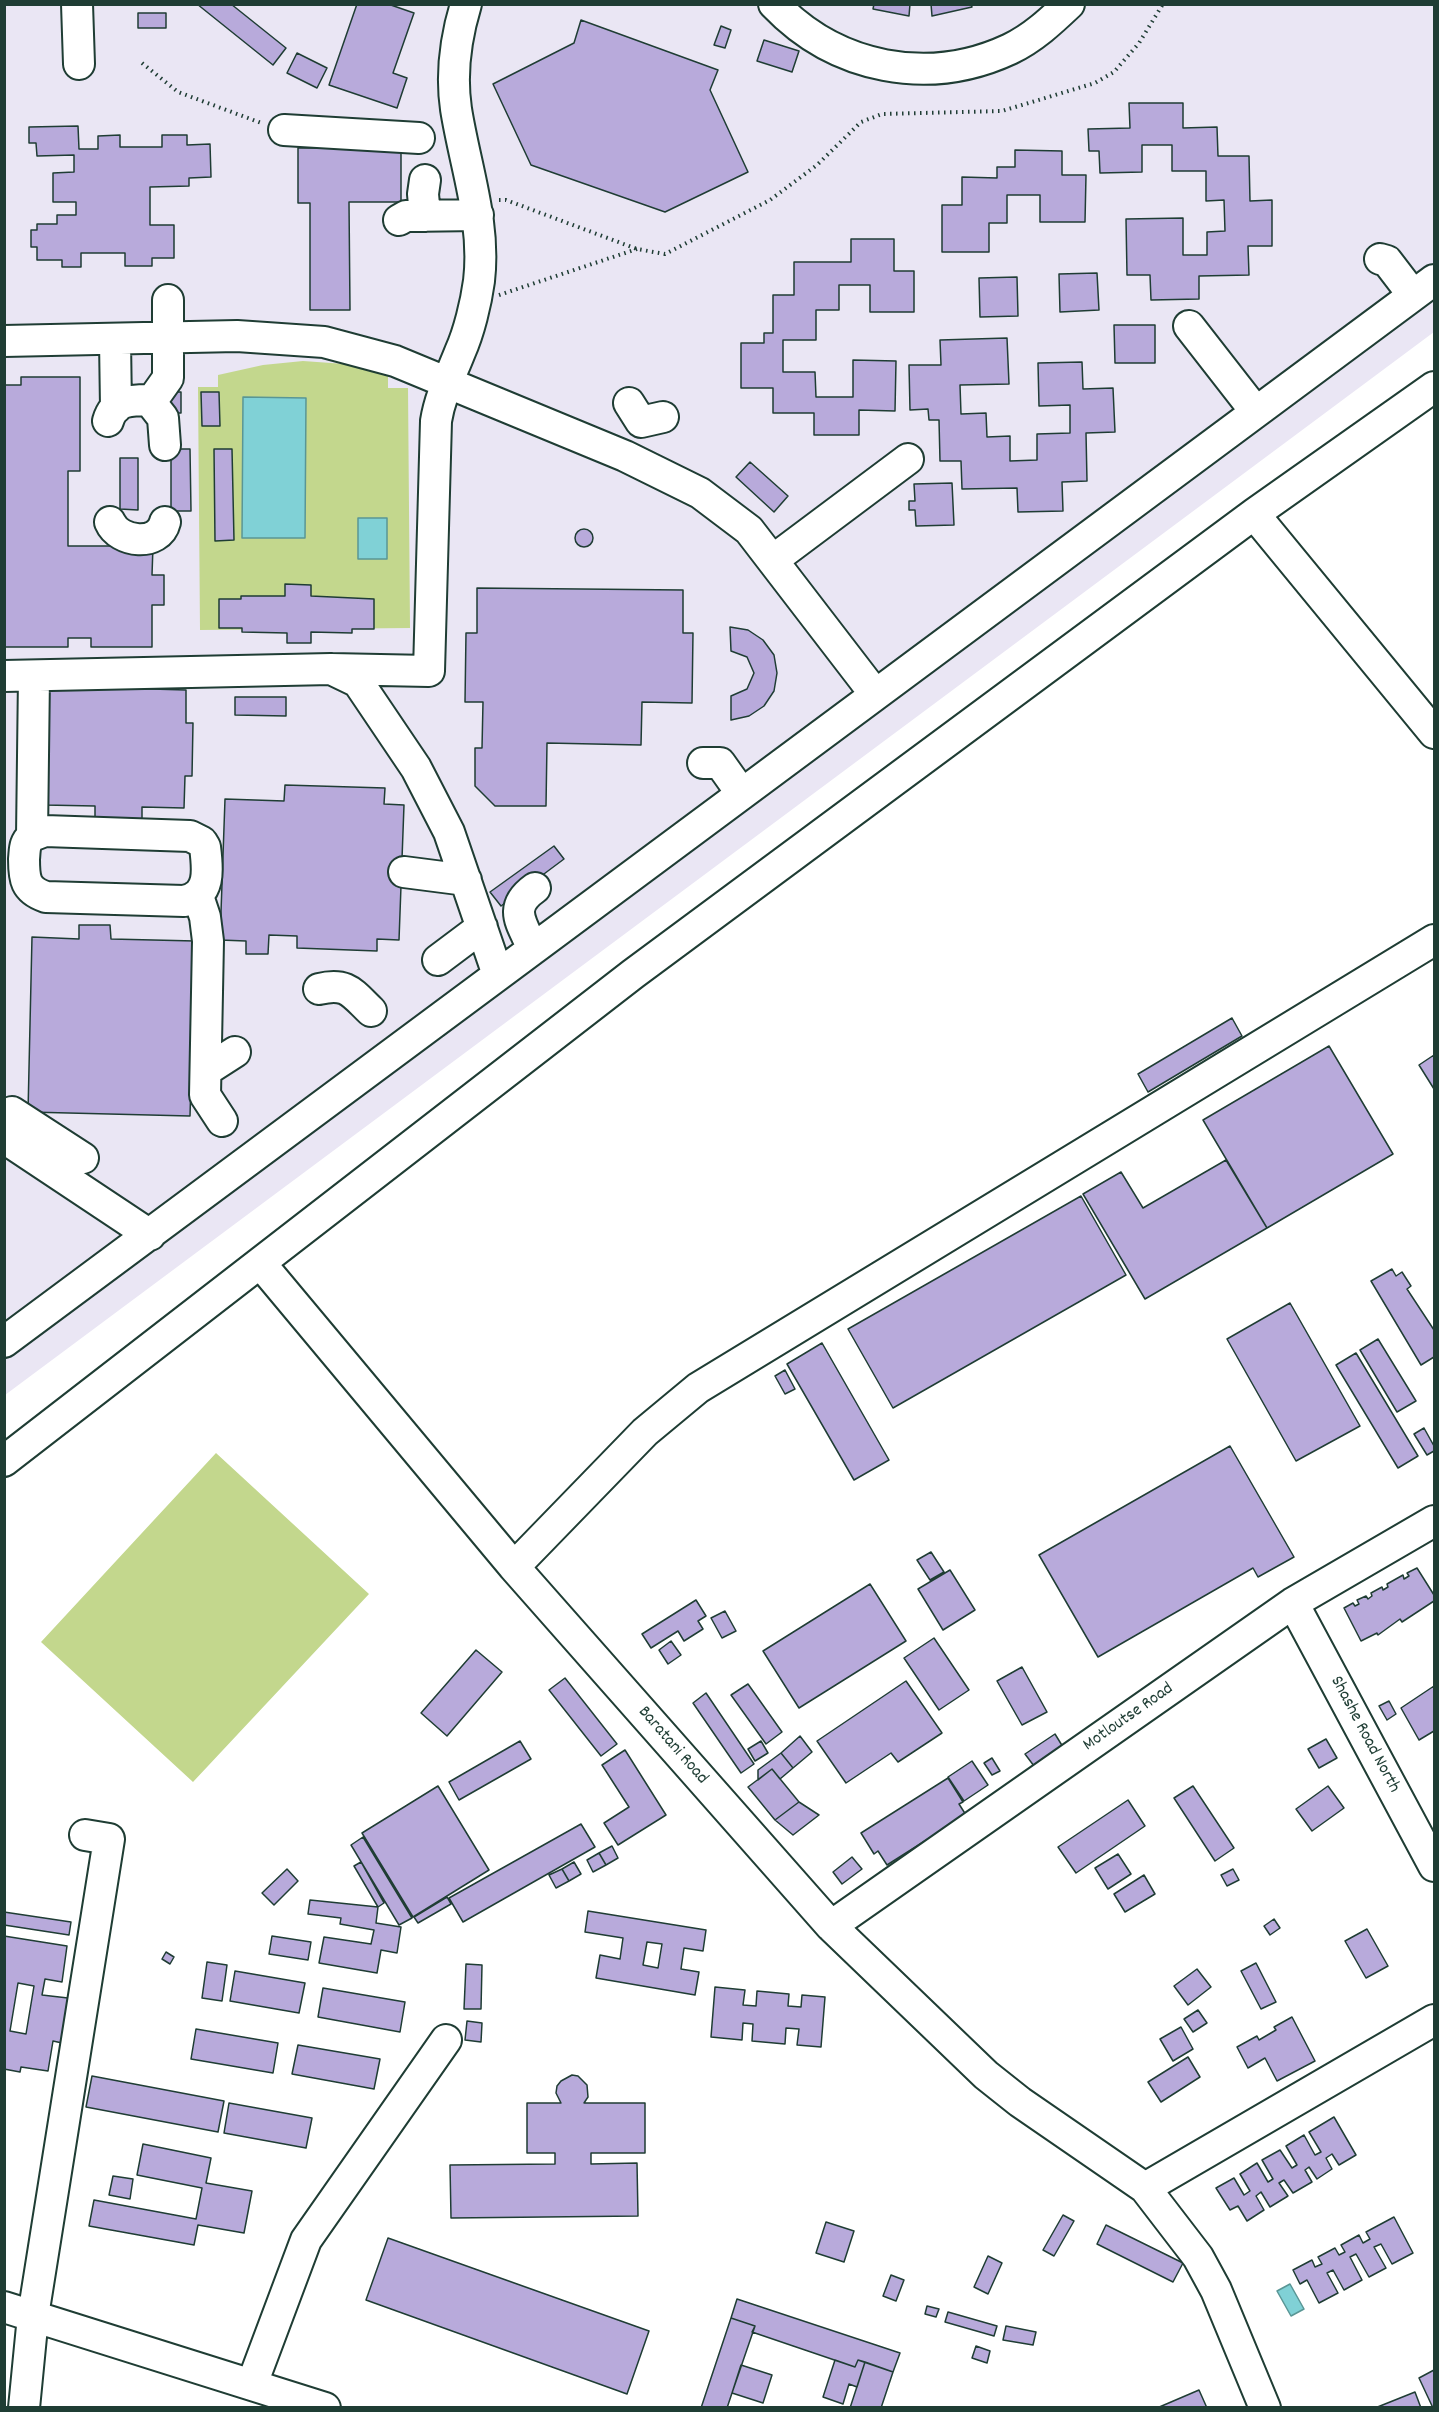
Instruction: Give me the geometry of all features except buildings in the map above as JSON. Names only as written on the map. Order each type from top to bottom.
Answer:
[{"type":"street","points":[[77,4],[79,64]]},
{"type":"street","points":[[32,836],[19,676],[331,669],[429,671],[436,421],[447,382],[461,350],[479,281],[477,210],[456,108],[454,79],[460,24],[466,4]]},
{"type":"street","points":[[774,4],[790,21],[822,44],[859,60],[897,68],[936,69],[975,62],[1012,48],[1045,27],[1069,4]]},
{"type":"street","points":[[284,130],[419,138]]},
{"type":"street","points":[[425,180],[423,194],[412,218],[477,210]]},
{"type":"street","points":[[4,1342],[1424,287],[1380,259]]},
{"type":"street","points":[[151,402],[168,378],[168,300]]},
{"type":"street","points":[[1189,326],[1231,369],[1256,412]]},
{"type":"street","points":[[4,341],[237,336],[324,342],[395,361],[447,382],[625,456],[700,493],[749,530],[875,694]]},
{"type":"street","points":[[115,340],[112,414],[128,400],[151,402],[163,418],[165,445]]},
{"type":"street","points":[[4,1461],[633,974],[1254,514],[1434,387]]},
{"type":"street","points":[[625,456],[644,414]]},
{"type":"street","points":[[773,560],[866,497],[908,459]]},
{"type":"street","points":[[1254,514],[1434,733]]},
{"type":"street","points":[[110,522],[115,532],[128,538],[151,538],[163,529],[165,522]]},
{"type":"street","points":[[331,669],[358,682],[388,724],[449,832],[498,975]]},
{"type":"street","points":[[704,763],[720,763],[742,794]]},
{"type":"street","points":[[45,831],[190,836],[202,842],[206,855],[205,887],[198,896],[184,901],[38,895],[31,891],[24,879],[25,845],[32,836],[45,831]]},
{"type":"street","points":[[404,872],[466,880]]},
{"type":"street","points":[[533,949],[518,914],[523,897],[534,888]]},
{"type":"street","points":[[198,896],[205,917],[208,941],[206,1095],[222,1121]]},
{"type":"street","points":[[438,960],[482,927]]},
{"type":"street","points":[[514,1567],[645,1432],[698,1388],[1434,940]]},
{"type":"street","points":[[319,988],[345,987],[371,1011]]},
{"type":"street","points":[[207,1070],[235,1052]]},
{"type":"street","points":[[8,1125],[85,1162],[150,1234]]},
{"type":"street","name":"Baratani Road","points":[[261,1264],[514,1567],[831,1926],[986,2075],[1020,2103],[1145,2187],[1198,2257],[1216,2290],[1265,2408]]},
{"type":"street","name":"Motloutse Road","points":[[831,1926],[1293,1603],[1434,1521]]},
{"type":"street","name":"Shashe Road North","points":[[1293,1603],[1434,1866]]},
{"type":"street","points":[[24,2408],[58,2095],[88,1890],[109,1839],[85,1835]]},
{"type":"street","points":[[1145,2187],[1434,2020]]},
{"type":"street","points":[[252,2384],[306,2240],[446,2040]]},
{"type":"street","points":[[4,2307],[252,2384],[294,2402],[325,2408]]},
{"type":"path","points":[[477,210],[506,200],[637,249],[666,254],[770,200],[817,165],[861,122],[882,114],[1002,111],[1095,83],[1114,72],[1139,43],[1163,4]]},
{"type":"path","points":[[142,63],[178,92],[239,117],[284,130]]},
{"type":"path","points":[[473,304],[637,249]]},
{"type":"shaded area","points":[[5,5],[1434,5],[1434,332],[5,1395]]},
{"type":"green space","points":[[303,361],[345,364],[388,373],[388,388],[408,388],[410,628],[200,630],[198,387],[218,387],[218,375],[263,365]]},
{"type":"green space","points":[[216,1453],[369,1594],[193,1782],[41,1642]]},
{"type":"water","points":[[243,397],[306,398],[305,538],[242,538]]},
{"type":"water","points":[[358,518],[387,518],[387,559],[358,559]]},
{"type":"water","points":[[1290,2284],[1304,2309],[1291,2316],[1277,2291]]}]
